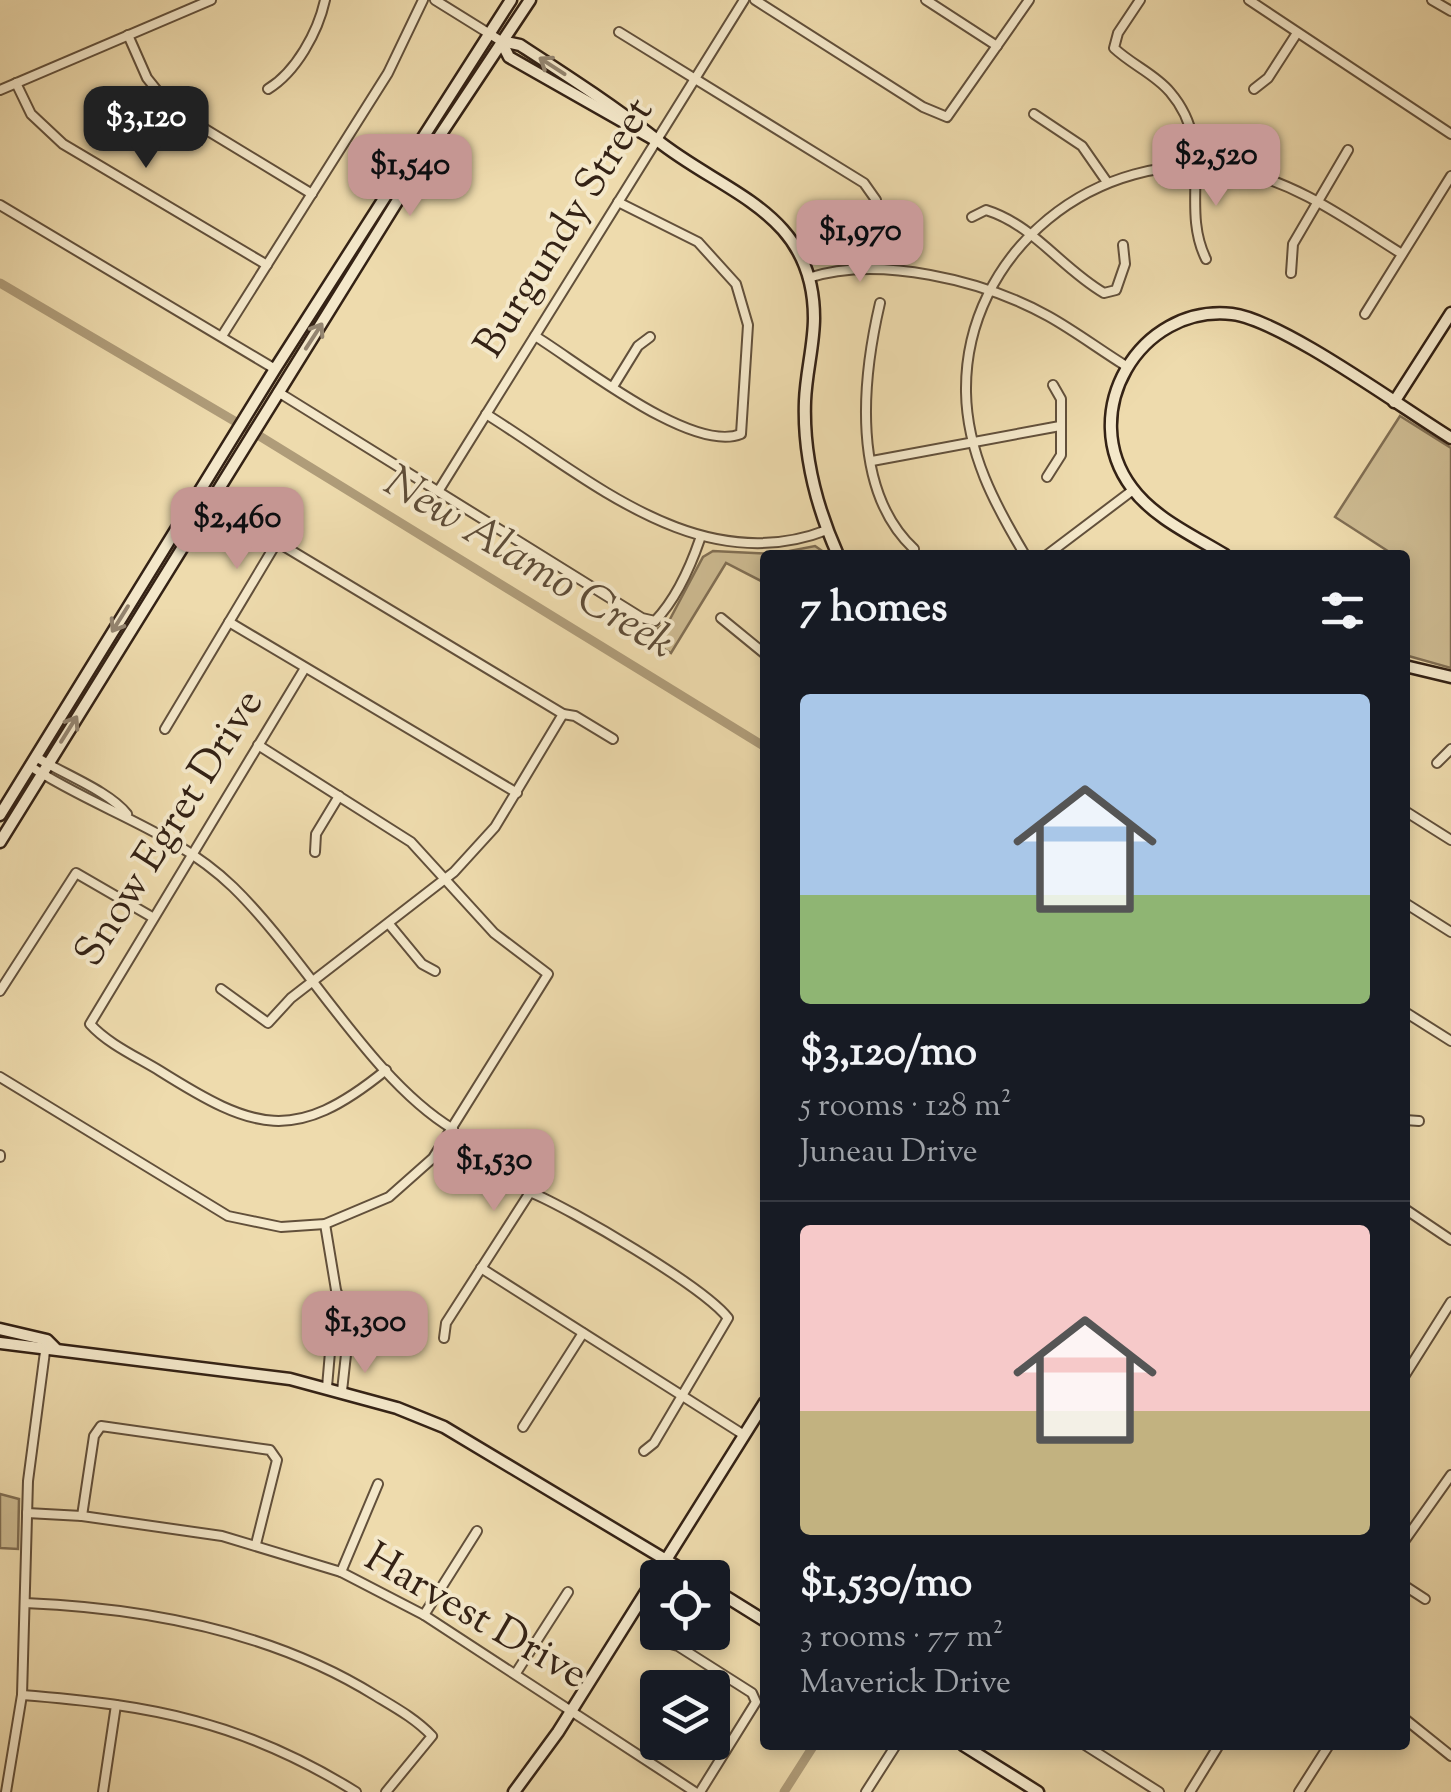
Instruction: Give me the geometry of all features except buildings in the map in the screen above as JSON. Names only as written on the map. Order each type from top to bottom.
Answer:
[{"type":"main road","points":[[0,815],[274,369],[512,0]]},
{"type":"main road","points":[[0,842],[261,418],[500,41],[530,0]]},
{"type":"main road","points":[[500,41],[509,58],[754,200],[788,237],[808,278],[814,314],[805,430],[812,483],[836,550]]},
{"type":"main road","points":[[1394,402],[1451,313]]},
{"type":"main road","points":[[1217,550],[1156,512],[1133,490],[1118,463],[1110,430],[1114,396],[1126,366],[1147,341],[1176,322],[1205,314],[1234,314],[1268,324],[1451,438]]},
{"type":"main road","points":[[1410,668],[1451,677]]},
{"type":"main road","points":[[0,1329],[49,1347]]},
{"type":"main road","points":[[0,1344],[49,1347],[342,1391],[444,1426],[668,1560],[760,1410]]},
{"type":"main road","points":[[730,1599],[760,1618]]},
{"type":"main road","points":[[520,1790],[640,1603]]},
{"type":"main road","points":[[972,1750],[1038,1792]]},
{"type":"street","points":[[0,90],[211,0]]},
{"type":"street","points":[[268,89],[284,80],[326,0]]},
{"type":"street","points":[[222,336],[388,73],[423,0]]},
{"type":"street","points":[[435,0],[500,41]]},
{"type":"street","name":"Burgundy Street","points":[[439,490],[744,0]]},
{"type":"street","points":[[756,0],[923,107],[947,117],[1029,0]]},
{"type":"street","points":[[926,0],[997,46]]},
{"type":"street","points":[[1140,0],[1118,33],[1114,48],[1170,92],[1195,138],[1198,241],[1206,259]]},
{"type":"street","points":[[1249,0],[1451,134]]},
{"type":"street","points":[[1432,0],[1451,11]]},
{"type":"street","points":[[619,32],[864,183],[876,200]]},
{"type":"street","points":[[1254,89],[1268,78],[1297,33]]},
{"type":"street","points":[[128,35],[146,78],[172,109],[312,194]]},
{"type":"street","points":[[16,83],[32,114],[63,144],[267,265]]},
{"type":"street","points":[[1034,114],[1082,146],[1107,182]]},
{"type":"street","points":[[1292,273],[1290,255],[1348,150]]},
{"type":"street","points":[[1022,550],[994,502],[972,441],[966,391],[969,356],[990,292],[1030,234],[1075,197],[1140,171],[1198,166],[1262,176],[1319,202],[1402,254]]},
{"type":"street","points":[[1365,314],[1451,176]]},
{"type":"street","points":[[535,336],[702,436],[728,439],[741,434],[748,325],[736,284],[698,242],[618,202]]},
{"type":"street","points":[[0,205],[274,369]]},
{"type":"street","points":[[972,218],[986,210],[1030,234],[1068,269],[1104,293],[1116,290],[1126,264],[1123,245]]},
{"type":"street","points":[[808,278],[840,268],[884,267],[990,292],[1047,315],[1126,366]]},
{"type":"street","points":[[880,304],[867,394],[872,461],[897,534],[914,549]]},
{"type":"street","points":[[614,386],[638,346],[650,337]]},
{"type":"street","points":[[1047,476],[1061,455],[1061,399],[1054,385]]},
{"type":"street","points":[[278,392],[642,618],[656,621],[682,582],[700,539]]},
{"type":"street","points":[[486,414],[652,517],[700,539],[767,546],[827,530]]},
{"type":"street","points":[[872,461],[1060,426]]},
{"type":"street","points":[[1055,550],[1133,490]]},
{"type":"street","points":[[216,492],[277,542],[563,714],[575,716],[613,739]]},
{"type":"street","points":[[204,512],[277,542]]},
{"type":"street","points":[[165,729],[277,542]]},
{"type":"street","points":[[722,618],[760,650]]},
{"type":"street","points":[[229,622],[517,793]]},
{"type":"street","name":"Snow Egret Drive","points":[[305,668],[90,1024],[210,1102],[250,1118],[292,1121],[329,1111],[386,1070]]},
{"type":"street","points":[[221,990],[268,1023],[315,980],[446,878],[495,827],[563,714]]},
{"type":"street","points":[[0,1077],[228,1216],[281,1227],[325,1224],[390,1198],[434,1158],[548,974],[494,933],[411,842],[258,745]]},
{"type":"street","points":[[1438,763],[1451,749]]},
{"type":"street","points":[[33,762],[88,801],[126,814]]},
{"type":"street","points":[[44,769],[95,788],[126,814],[191,854],[264,918],[386,1070],[422,1107],[453,1129]]},
{"type":"street","points":[[315,852],[316,834],[340,796]]},
{"type":"street","points":[[1410,814],[1451,840]]},
{"type":"street","points":[[0,991],[76,872],[152,918]]},
{"type":"street","points":[[1410,906],[1451,932]]},
{"type":"street","points":[[389,924],[422,964],[435,972]]},
{"type":"street","points":[[1410,1015],[1451,1042]]},
{"type":"street","points":[[1410,1120],[1418,1121]]},
{"type":"street","points":[[444,1338],[446,1323],[538,1180]]},
{"type":"street","points":[[530,1192],[579,1216],[655,1264],[728,1318],[654,1443],[644,1451]]},
{"type":"street","points":[[1410,1212],[1451,1240]]},
{"type":"street","points":[[325,1224],[336,1290],[349,1327],[342,1391]]},
{"type":"street","points":[[481,1268],[744,1435]]},
{"type":"street","points":[[327,1387],[336,1290]]},
{"type":"street","points":[[1410,1367],[1451,1302]]},
{"type":"street","points":[[523,1427],[583,1332]]},
{"type":"street","points":[[6,1792],[22,1695],[31,1447],[49,1347]]},
{"type":"street","points":[[82,1516],[94,1436],[101,1426],[270,1450],[277,1460],[256,1544]]},
{"type":"street","points":[[1410,1534],[1448,1488],[1451,1476]]},
{"type":"street","points":[[340,1572],[378,1484]]},
{"type":"street","name":"Harvest Drive","points":[[27,1513],[82,1516],[256,1544],[340,1572],[424,1615],[697,1792]]},
{"type":"street","points":[[424,1615],[478,1530]]},
{"type":"street","points":[[1410,1589],[1425,1599]]},
{"type":"street","points":[[516,1673],[568,1592]]},
{"type":"street","points":[[25,1604],[100,1609],[242,1636],[354,1682],[421,1724],[432,1736],[386,1792]]},
{"type":"street","points":[[684,1650],[752,1693],[756,1702],[697,1792]]},
{"type":"street","points":[[22,1695],[116,1704],[185,1716],[248,1735],[356,1792]]},
{"type":"street","points":[[103,1792],[116,1704]]},
{"type":"street","points":[[1410,1723],[1451,1756]]},
{"type":"street","points":[[866,1792],[893,1750]]},
{"type":"street","points":[[1092,1750],[1159,1792]]},
{"type":"street","points":[[1104,1757],[1108,1750]]},
{"type":"street","points":[[1190,1792],[1216,1750]]},
{"type":"street","points":[[1299,1792],[1326,1750]]},
{"type":"shaded area","points":[[1400,416],[1451,448],[1451,668],[1410,656],[1410,550],[1386,550],[1335,517]]},
{"type":"shaded area","points":[[713,551],[760,553],[760,580],[726,563],[671,653],[639,634],[643,627],[657,629],[669,621],[703,557]]},
{"type":"shaded area","points":[[0,1494],[19,1499],[18,1549],[0,1548]]},
{"type":"waterway","name":"New Alamo Creek","points":[[0,283],[253,432],[760,744]]},
{"type":"waterway","name":"New Alamo Creek","points":[[784,1792],[811,1750]]}]
